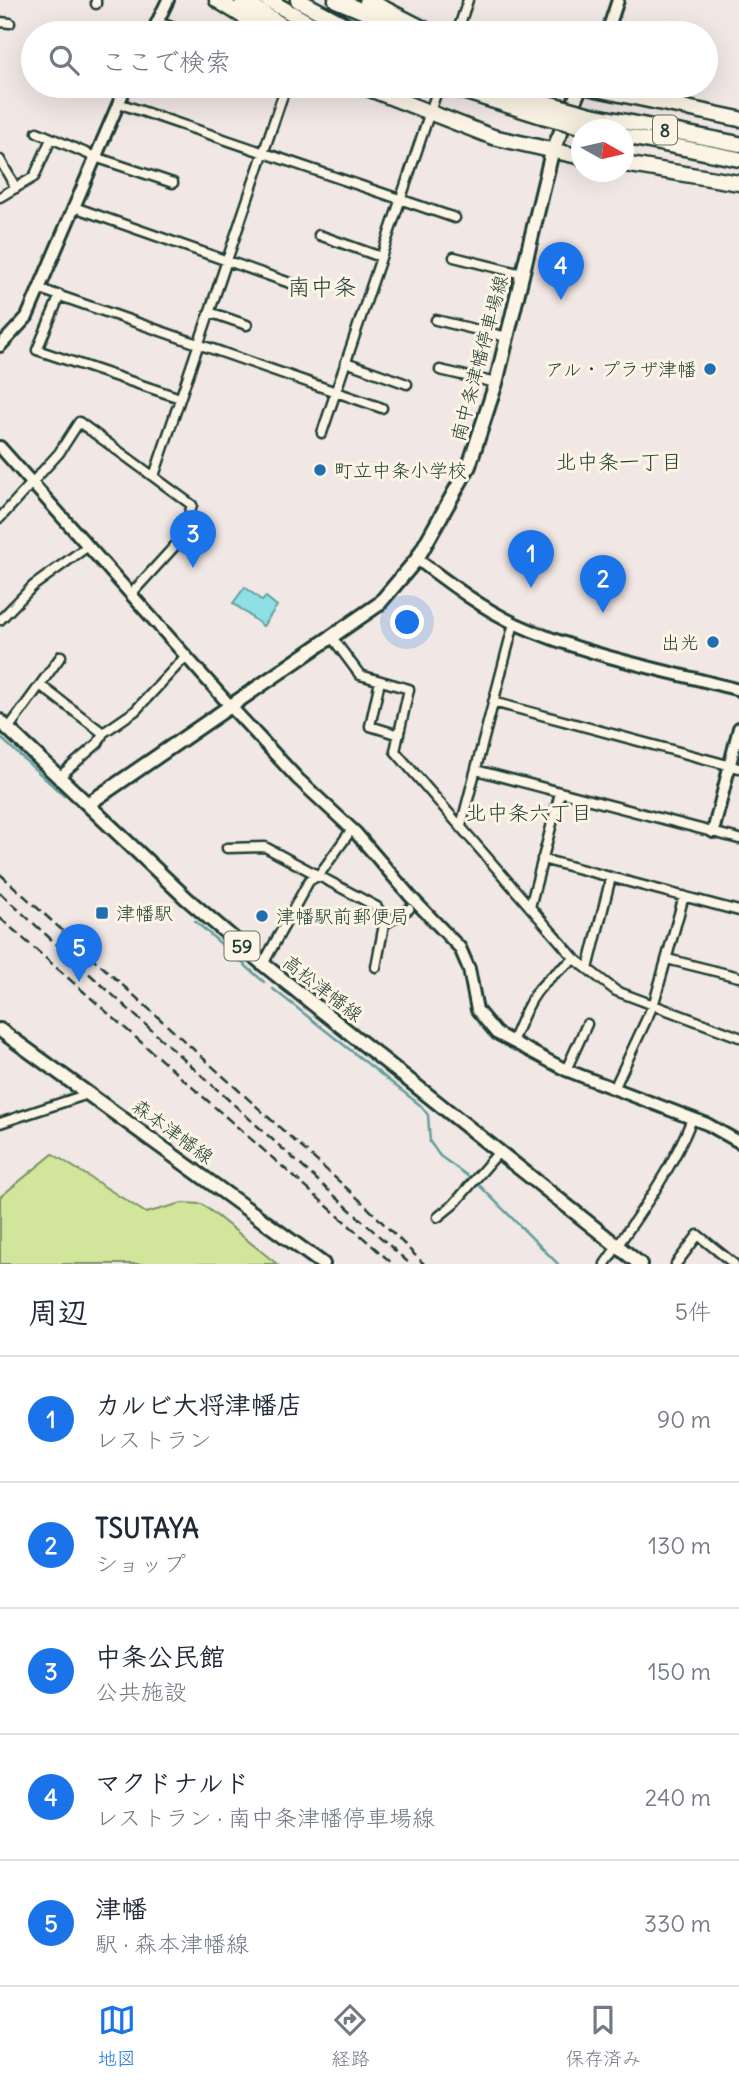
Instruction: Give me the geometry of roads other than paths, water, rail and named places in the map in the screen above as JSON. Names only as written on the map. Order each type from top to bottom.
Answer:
[{"type":"highway","points":[[217,0],[251,21]]},
{"type":"highway","points":[[242,0],[275,21]]},
{"type":"highway","points":[[268,0],[306,21]]},
{"type":"highway","points":[[298,0],[337,21]]},
{"type":"highway","points":[[336,0],[386,21]]},
{"type":"highway","points":[[367,0],[408,21]]},
{"type":"highway","points":[[394,98],[493,137],[571,155]]},
{"type":"highway","points":[[406,98],[425,110]]},
{"type":"highway","name":"8","points":[[483,98],[545,110],[575,119]]},
{"type":"highway","name":"8","points":[[519,98],[545,110]]},
{"type":"highway","points":[[640,98],[739,118]]},
{"type":"highway","name":"8","points":[[634,130],[739,144]]},
{"type":"highway","name":"8","points":[[634,138],[739,159]]},
{"type":"highway","points":[[634,166],[739,183]]},
{"type":"main road","name":"南中条津幡停車場線","points":[[88,804],[232,708],[379,604],[417,559],[469,466],[496,383],[552,152],[576,98]]},
{"type":"main road","name":"高松津幡線","points":[[4,725],[186,898],[263,964],[640,1264]]},
{"type":"main road","name":"森本津幡線","points":[[0,1030],[323,1264]]},
{"type":"street","points":[[158,21],[168,0]]},
{"type":"street","points":[[461,21],[468,0]]},
{"type":"street","points":[[611,21],[618,0]]},
{"type":"street","points":[[0,22],[10,23]]},
{"type":"street","points":[[0,346],[27,317],[120,98]]},
{"type":"street","points":[[154,476],[282,98]]},
{"type":"street","points":[[322,433],[400,201],[425,110],[435,98]]},
{"type":"street","points":[[118,103],[454,218]]},
{"type":"street","points":[[37,132],[95,157],[173,183]]},
{"type":"street","points":[[0,197],[34,177],[51,139]]},
{"type":"street","points":[[0,160],[16,188]]},
{"type":"street","points":[[74,207],[290,283]]},
{"type":"street","points":[[319,235],[382,257]]},
{"type":"street","points":[[454,257],[522,274]]},
{"type":"street","points":[[40,289],[382,408]]},
{"type":"street","points":[[60,296],[37,349],[180,398]]},
{"type":"street","points":[[209,312],[247,325]]},
{"type":"street","points":[[436,320],[507,337]]},
{"type":"street","points":[[346,362],[407,384]]},
{"type":"street","points":[[440,370],[496,383]]},
{"type":"street","points":[[0,518],[59,453],[79,422],[192,505],[182,538],[131,594]]},
{"type":"street","points":[[0,447],[232,708],[298,779],[352,828],[410,897],[460,947],[469,969],[477,1010],[496,1033],[566,1070],[692,1119],[739,1142]]},
{"type":"street","points":[[0,619],[33,586],[88,545]]},
{"type":"street","points":[[417,559],[462,593],[514,623],[551,639],[739,690]]},
{"type":"street","points":[[461,826],[514,623]]},
{"type":"street","points":[[331,636],[360,675],[409,690],[395,751],[575,959],[617,991],[739,1037]]},
{"type":"street","points":[[4,725],[40,685],[61,656]]},
{"type":"street","points":[[59,777],[98,743],[103,733],[135,711],[186,656]]},
{"type":"street","points":[[380,681],[370,726],[399,735]]},
{"type":"street","points":[[40,685],[103,733]]},
{"type":"street","points":[[493,702],[734,767]]},
{"type":"street","points":[[713,832],[734,767],[739,728]]},
{"type":"street","points":[[476,770],[739,839]]},
{"type":"street","points":[[530,907],[560,793]]},
{"type":"street","points":[[263,964],[309,881],[318,875],[352,828]]},
{"type":"street","points":[[227,848],[265,847],[377,907],[385,919],[385,924],[376,967]]},
{"type":"street","points":[[542,859],[739,911]]},
{"type":"street","points":[[587,969],[611,877]]},
{"type":"street","points":[[614,1089],[654,1003],[684,896]]},
{"type":"street","points":[[385,924],[409,909]]},
{"type":"street","points":[[512,1042],[529,1003],[545,979],[575,959]]},
{"type":"street","points":[[667,959],[739,977]]},
{"type":"street","points":[[566,1070],[587,1024]]},
{"type":"street","points":[[0,1123],[88,1094]]},
{"type":"street","points":[[605,1264],[656,1191],[692,1119]]},
{"type":"street","points":[[438,1217],[454,1204],[498,1153]]},
{"type":"street","points":[[676,1264],[698,1235],[734,1264]]},
{"type":"water","points":[[245,587],[262,601],[266,597],[277,606],[263,626],[233,603]]},
{"type":"waterway","points":[[0,737],[64,796]]},
{"type":"waterway","points":[[195,921],[264,982]]},
{"type":"waterway","points":[[273,989],[420,1105],[428,1115],[430,1142],[440,1156],[476,1182],[558,1264]]},
{"type":"railway","points":[[0,874],[363,1203],[424,1264]]},
{"type":"railway","points":[[0,893],[410,1264]]},
{"type":"railway","points":[[0,918],[393,1264]]},
{"type":"place","name":"マクドナルド","points":[[561,300]]},
{"type":"place","name":"アル・プラザ津幡","points":[[710,369]]},
{"type":"place","name":"町立中条小学校","points":[[320,470]]},
{"type":"place","name":"中条公民館","points":[[193,568]]},
{"type":"place","name":"カルビ大将津幡店","points":[[531,588]]},
{"type":"place","name":"TSUTAYA","points":[[603,613]]},
{"type":"place","name":"出光","points":[[713,642]]},
{"type":"place","name":"津幡駅","points":[[102,913]]},
{"type":"place","name":"津幡駅前郵便局","points":[[262,916]]},
{"type":"place","name":"津幡","points":[[79,982]]},
{"type":"district","name":"南中条","points":[[322,286]]},
{"type":"district","name":"北中条一丁目","points":[[619,461]]},
{"type":"district","name":"北中条六丁目","points":[[529,812]]}]
